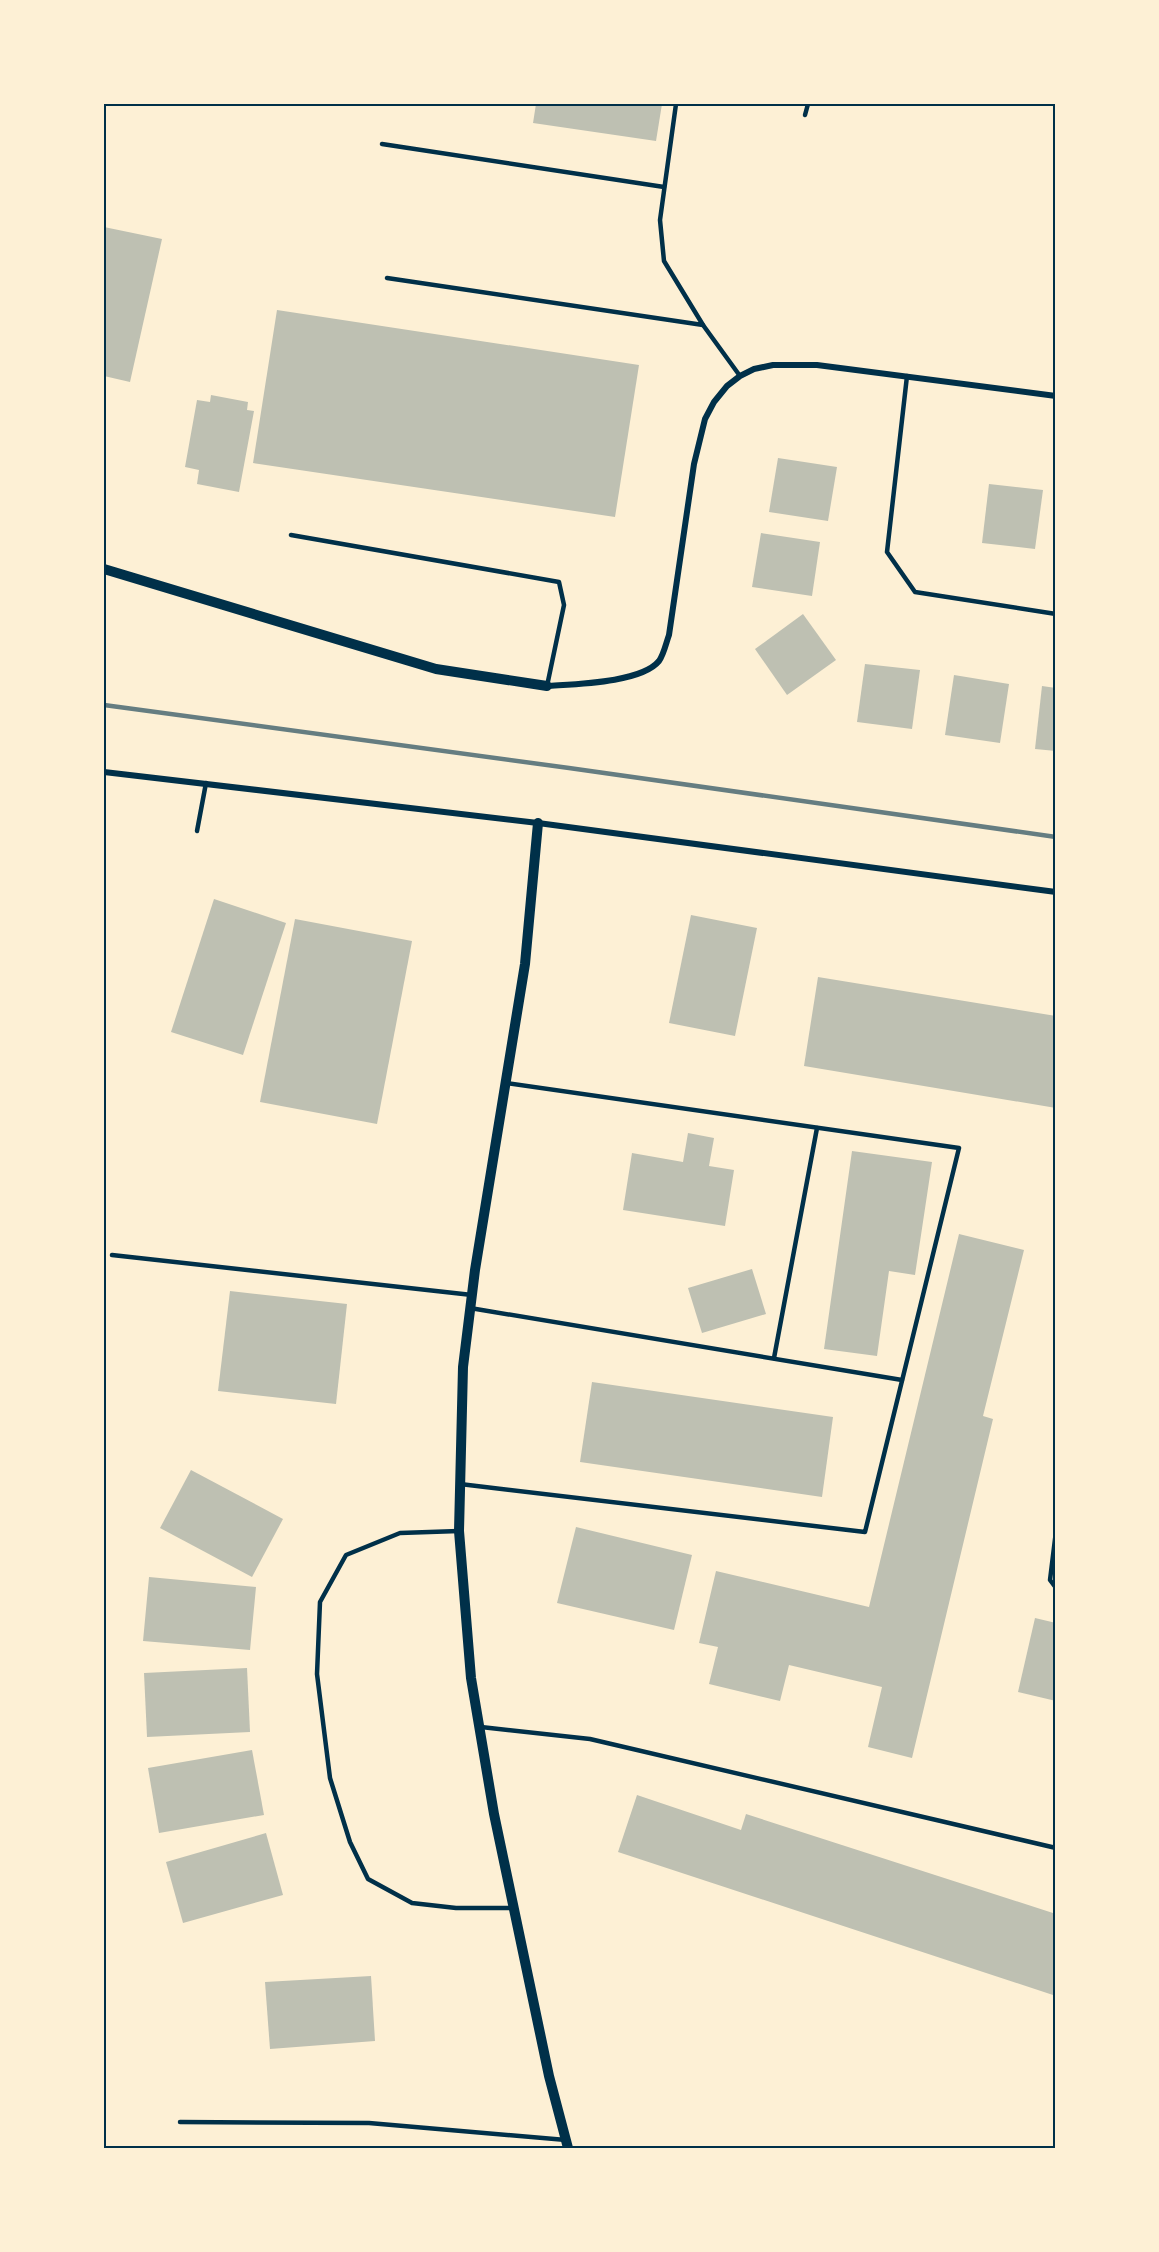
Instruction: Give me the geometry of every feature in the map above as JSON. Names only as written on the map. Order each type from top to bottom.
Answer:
[{"type":"street","points":[[104,569],[436,669],[548,686],[607,682],[644,672],[658,661],[669,635],[694,464],[705,419],[714,402],[727,386],[740,376],[754,369],[773,365],[817,365],[1056,396]]},
{"type":"street","points":[[104,772],[538,823],[1056,892]]},
{"type":"street","points":[[538,823],[525,964],[472,1295],[463,1367],[459,1531],[471,1678],[494,1814],[549,2076],[567,2144]]},
{"type":"lane","points":[[676,104],[660,220],[664,261],[703,325],[740,376]]},
{"type":"lane","points":[[805,115],[808,104]]},
{"type":"lane","points":[[382,144],[664,187]]},
{"type":"lane","points":[[387,278],[703,325]]},
{"type":"lane","points":[[907,376],[887,552],[915,592],[1056,614]]},
{"type":"lane","points":[[291,535],[559,582],[564,605],[548,686]]},
{"type":"lane","points":[[197,831],[206,783]]},
{"type":"lane","points":[[460,1484],[865,1532],[958,1148],[506,1083]]},
{"type":"lane","points":[[774,1358],[817,1128]]},
{"type":"lane","points":[[112,1255],[472,1295]]},
{"type":"lane","points":[[470,1308],[902,1380]]},
{"type":"lane","points":[[1056,1485],[1056,1492]]},
{"type":"lane","points":[[459,1531],[400,1533],[345,1555],[320,1602],[317,1674],[330,1778],[350,1842],[368,1879],[412,1903],[456,1908],[514,1908]]},
{"type":"lane","points":[[1056,1531],[1050,1580],[1056,1588]]},
{"type":"lane","points":[[480,1726],[590,1739],[1056,1848]]},
{"type":"lane","points":[[180,2122],[369,2123],[567,2144]]},
{"type":"building","points":[[536,104],[662,104],[656,141],[533,123]]},
{"type":"building","points":[[104,227],[162,239],[130,382],[104,376]]},
{"type":"building","points":[[277,310],[639,365],[615,517],[253,463]]},
{"type":"building","points":[[211,395],[248,402],[247,410],[254,411],[239,492],[197,484],[199,470],[185,467],[197,400],[210,402]]},
{"type":"building","points":[[778,458],[837,467],[828,521],[769,512]]},
{"type":"building","points":[[989,484],[1043,490],[1035,549],[982,543]]},
{"type":"building","points":[[761,533],[820,542],[812,596],[752,587]]},
{"type":"building","points":[[803,614],[836,660],[787,695],[755,649]]},
{"type":"building","points":[[865,664],[920,670],[912,729],[857,722]]},
{"type":"building","points":[[954,675],[1009,684],[1000,743],[945,735]]},
{"type":"building","points":[[1042,686],[1056,688],[1056,751],[1035,749]]},
{"type":"building","points":[[214,899],[286,923],[243,1055],[171,1032]]},
{"type":"building","points":[[691,915],[757,928],[735,1036],[669,1023]]},
{"type":"building","points":[[295,919],[412,941],[377,1124],[260,1102]]},
{"type":"building","points":[[818,977],[1056,1016],[1056,1108],[804,1066]]},
{"type":"building","points":[[688,1133],[714,1138],[709,1166],[734,1170],[725,1226],[623,1210],[632,1153],[683,1162]]},
{"type":"building","points":[[852,1151],[932,1162],[915,1275],[889,1271],[877,1356],[824,1349]]},
{"type":"building","points":[[959,1234],[1024,1250],[983,1416],[993,1419],[912,1758],[868,1747],[882,1687],[789,1665],[780,1701],[709,1684],[718,1647],[699,1643],[716,1571],[869,1607]]},
{"type":"building","points":[[752,1269],[766,1314],[702,1333],[688,1288]]},
{"type":"building","points":[[230,1291],[347,1304],[336,1404],[218,1391]]},
{"type":"building","points":[[592,1382],[833,1417],[822,1497],[580,1462]]},
{"type":"building","points":[[191,1470],[283,1519],[252,1577],[160,1528]]},
{"type":"building","points":[[576,1527],[692,1555],[674,1630],[557,1603]]},
{"type":"building","points":[[149,1577],[256,1587],[250,1650],[143,1641]]},
{"type":"building","points":[[1035,1618],[1056,1623],[1056,1701],[1018,1692]]},
{"type":"building","points":[[247,1668],[250,1732],[147,1737],[144,1673]]},
{"type":"building","points":[[252,1750],[264,1815],[159,1833],[148,1768]]},
{"type":"building","points":[[637,1795],[741,1830],[746,1814],[1056,1914],[1056,1996],[618,1852]]},
{"type":"building","points":[[266,1833],[283,1895],[183,1923],[166,1862]]},
{"type":"building","points":[[371,1976],[375,2041],[270,2049],[265,1982]]},
{"type":"railway","points":[[104,705],[1056,837]]}]
